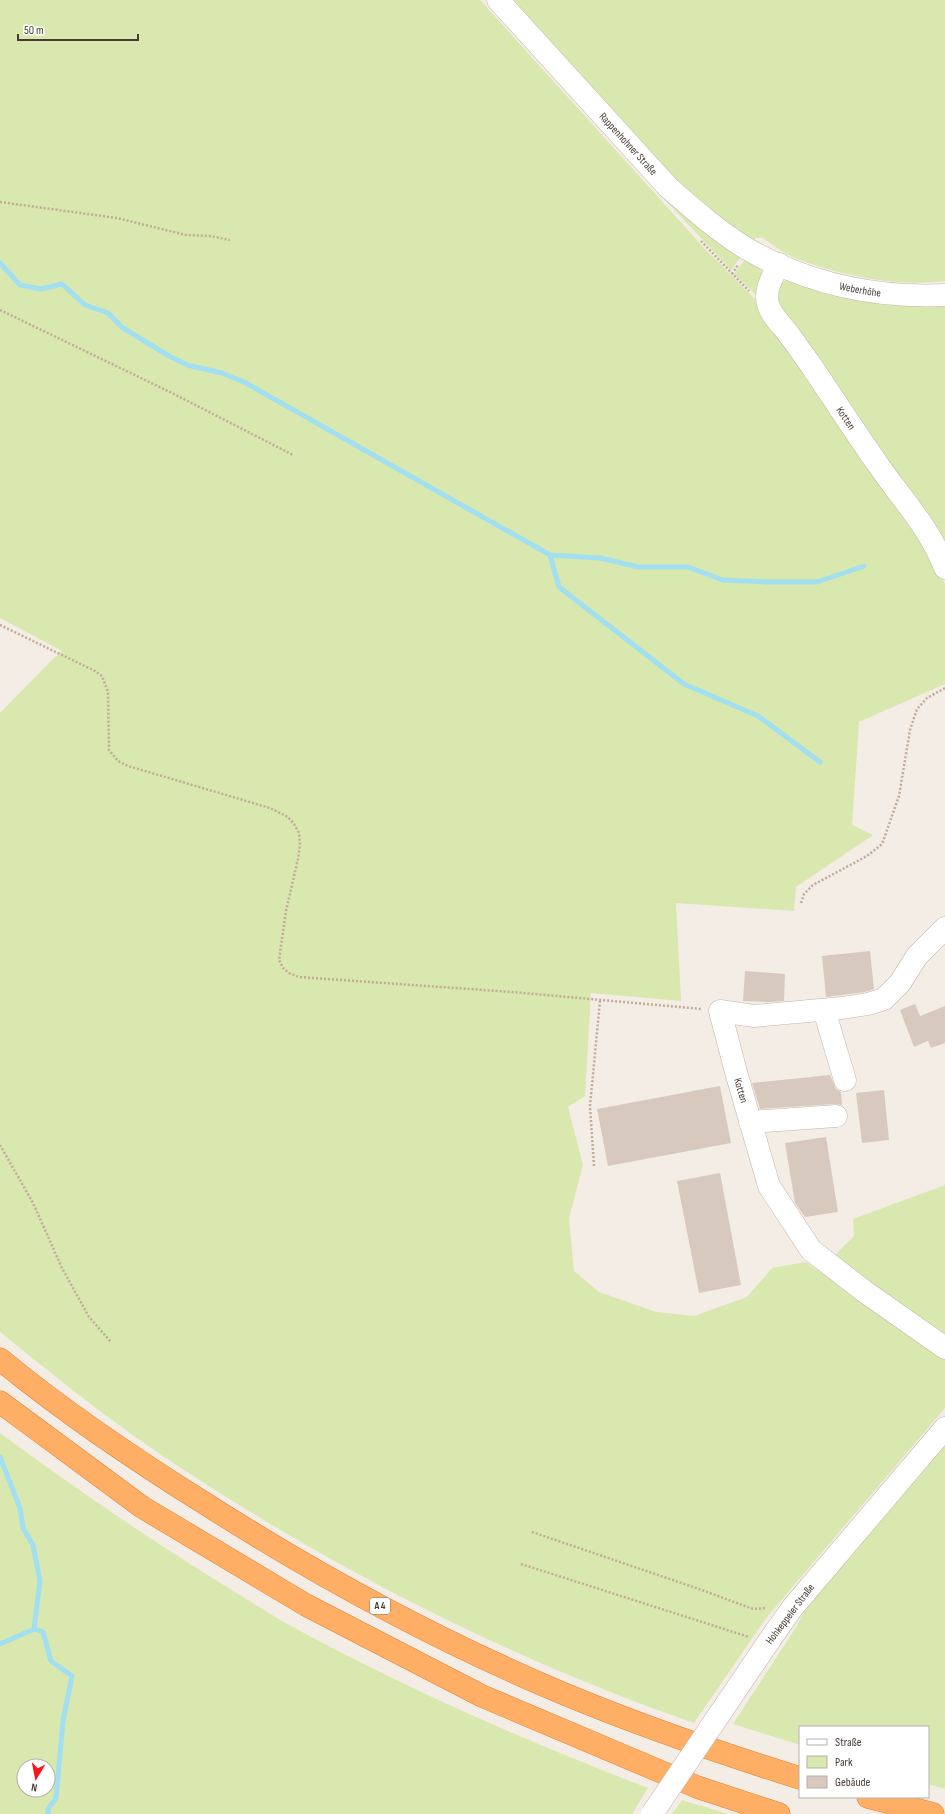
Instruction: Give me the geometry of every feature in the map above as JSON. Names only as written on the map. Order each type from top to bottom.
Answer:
[{"type":"highway","name":"A 4","points":[[0,1358],[84,1424],[161,1476],[264,1541],[348,1589],[463,1648],[554,1690],[667,1734],[799,1778]]},
{"type":"highway","points":[[0,1402],[142,1507],[306,1606],[482,1696],[697,1787],[779,1814]]},
{"type":"highway","points":[[872,1798],[933,1814]]},
{"type":"street","name":"Rappenhohner Straße","points":[[498,0],[668,187],[692,209],[749,250],[778,264]]},
{"type":"street","name":"Weberhöhe","points":[[778,264],[804,275],[848,287],[888,294],[922,296],[945,295]]},
{"type":"street","name":"Kotten","points":[[778,264],[767,292],[768,303],[772,313],[795,342],[860,440],[923,525],[940,555],[945,568]]},
{"type":"street","points":[[720,1011],[754,1016],[824,1010],[868,1004],[884,999],[900,983],[917,956],[945,928]]},
{"type":"street","points":[[824,1010],[845,1080]]},
{"type":"street","name":"Kotten","points":[[720,1011],[769,1186],[811,1250],[864,1291],[945,1348]]},
{"type":"street","points":[[750,1122],[836,1116]]},
{"type":"street","name":"Hohkeppeler Straße","points":[[652,1814],[762,1640],[793,1606],[945,1428]]},
{"type":"path","points":[[0,202],[118,218],[186,235],[210,236],[230,240]]},
{"type":"path","points":[[0,310],[172,393],[293,455]]},
{"type":"path","points":[[0,625],[102,676],[108,692],[109,750],[118,761],[128,766],[270,808],[288,817],[294,824],[298,833],[300,845],[286,911],[279,960],[283,968],[289,973],[299,977],[512,992],[720,1011]]},
{"type":"path","points":[[801,903],[804,894],[813,884],[866,856],[882,844],[899,796],[910,730],[917,709],[927,698],[945,688]]},
{"type":"path","points":[[594,1166],[590,1106],[600,1000]]},
{"type":"path","points":[[0,1146],[33,1203],[62,1268],[89,1317],[111,1342]]},
{"type":"path","points":[[532,1532],[699,1588],[753,1609],[766,1608]]},
{"type":"path","points":[[521,1564],[762,1640]]},
{"type":"green space","points":[[0,0],[480,0],[705,249],[762,306],[931,553],[945,584],[945,684],[859,722],[852,825],[873,835],[796,887],[794,911],[676,903],[681,1001],[591,993],[585,1096],[568,1107],[583,1165],[569,1218],[574,1271],[599,1292],[656,1312],[694,1316],[747,1297],[772,1268],[806,1262],[827,1277],[842,1282],[945,1357],[945,1408],[767,1617],[694,1723],[554,1669],[486,1638],[419,1606],[287,1534],[223,1495],[139,1440],[0,1332],[0,713],[62,651],[0,618]]},
{"type":"green space","points":[[509,0],[945,0],[945,281],[888,281],[850,275],[795,258],[762,238],[756,238],[751,243],[695,203]]},
{"type":"green space","points":[[655,189],[743,254],[731,270]]},
{"type":"green space","points":[[747,257],[761,269],[762,278],[758,297],[734,274]]},
{"type":"green space","points":[[790,279],[945,302],[945,555],[779,306],[779,286],[783,281]]},
{"type":"green space","points":[[945,1185],[945,1340],[835,1255],[854,1236],[853,1219]]},
{"type":"green space","points":[[0,1433],[137,1530],[282,1621],[371,1668],[462,1711],[555,1751],[648,1788],[632,1814],[0,1814]]},
{"type":"green space","points":[[945,1441],[945,1789],[929,1784],[929,1726],[799,1726],[799,1745],[733,1724],[795,1629],[807,1607]]},
{"type":"green space","points":[[682,1800],[728,1814],[672,1814]]},
{"type":"building","points":[[870,951],[874,989],[865,992],[826,997],[822,956]]},
{"type":"building","points":[[745,971],[785,974],[784,1001],[743,1001]]},
{"type":"building","points":[[915,1004],[920,1016],[945,1006],[945,1043],[931,1048],[928,1041],[914,1047],[900,1010]]},
{"type":"building","points":[[830,1075],[836,1089],[841,1092],[842,1105],[835,1104],[760,1109],[752,1083]]},
{"type":"building","points":[[720,1086],[731,1143],[608,1166],[597,1109]]},
{"type":"building","points":[[884,1090],[889,1140],[862,1143],[856,1093]]},
{"type":"building","points":[[826,1137],[838,1212],[805,1217],[795,1203],[785,1143]]},
{"type":"building","points":[[720,1173],[741,1285],[699,1293],[677,1181]]},
{"type":"waterway","points":[[0,263],[20,285],[41,289],[62,284],[85,305],[108,313],[123,328],[169,356],[187,365],[222,373],[246,383],[550,555],[559,587],[684,684],[758,716],[820,762]]},
{"type":"waterway","points":[[550,555],[600,558],[638,567],[688,567],[723,580],[767,582],[817,582],[864,566]]},
{"type":"waterway","points":[[0,1457],[20,1508],[23,1528],[33,1545],[40,1581],[34,1629],[43,1632],[51,1661],[72,1676],[63,1721],[56,1798],[48,1809],[48,1814]]},
{"type":"waterway","points":[[0,1644],[34,1629]]}]
